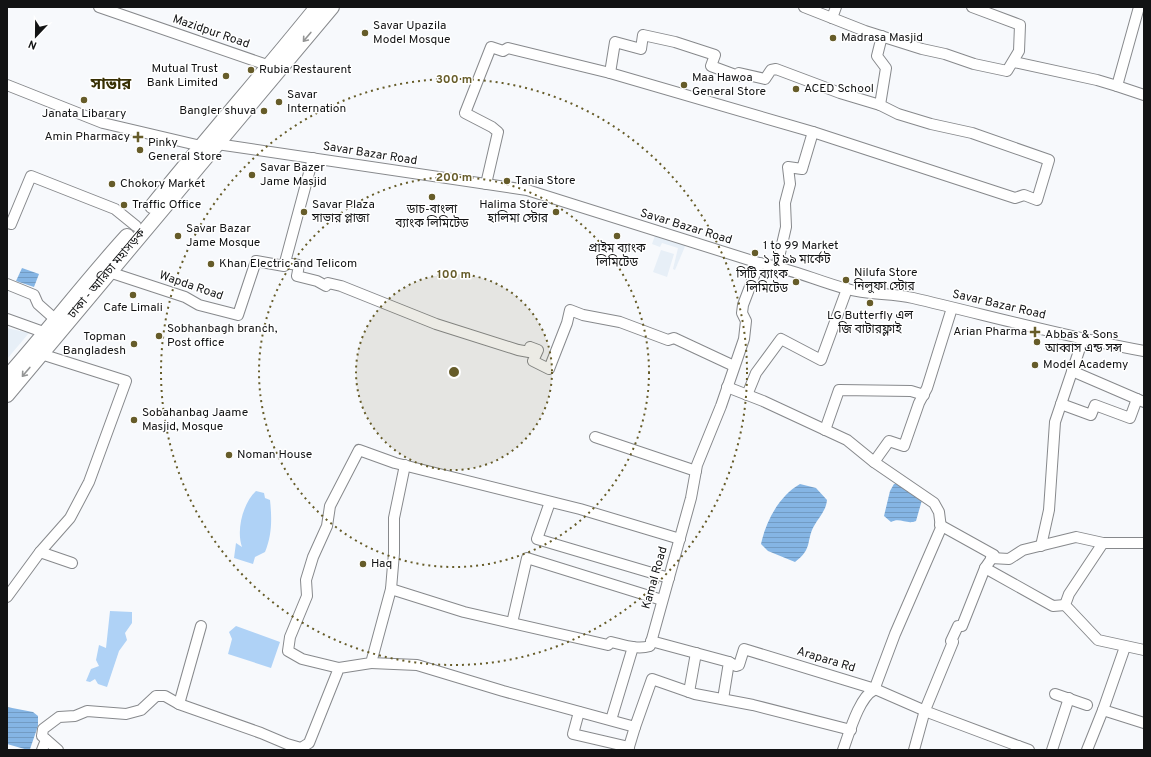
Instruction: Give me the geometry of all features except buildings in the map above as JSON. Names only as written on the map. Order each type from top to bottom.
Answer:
[{"type":"highway","name":"ঢাকা - আরিচা মহাসড়ক","points":[[7,377],[46,333],[95,271],[136,226],[201,146],[270,66],[317,7]]},
{"type":"highway","name":"ঢাকা - আরিচা মহাসড়ক","points":[[7,395],[108,272],[332,7]]},
{"type":"street","name":"Mazidpur Road","points":[[99,7],[270,66]]},
{"type":"street","points":[[804,7],[882,36],[995,70],[1007,71],[1014,62],[1019,51],[1020,25],[972,7]]},
{"type":"street","points":[[832,18],[836,7]]},
{"type":"street","points":[[1117,86],[1139,7]]},
{"type":"street","points":[[486,184],[498,132],[492,127],[465,113],[491,47],[503,51],[508,48],[610,73],[813,132],[1015,198],[1024,195],[1037,200],[1049,160],[972,133],[898,114],[880,105],[825,88],[776,69],[772,70],[765,79],[739,73],[738,76],[711,66],[715,55],[675,42],[643,35],[641,49],[616,42],[610,73]]},
{"type":"street","points":[[880,105],[886,68],[877,56],[882,36]]},
{"type":"street","points":[[1014,62],[1098,80],[1144,95]]},
{"type":"street","points":[[7,85],[103,123],[201,146]]},
{"type":"street","points":[[777,266],[786,227],[785,204],[790,184],[788,167],[802,169],[813,132]]},
{"type":"street","name":"Savar Bazar Road","points":[[217,144],[424,176],[527,190],[759,263],[777,266],[846,289],[868,294],[910,298],[1083,339],[1144,351]]},
{"type":"street","points":[[313,158],[284,263],[299,265],[297,276],[317,280],[326,286],[328,283],[341,286],[436,324],[518,350],[529,352],[530,347],[538,350],[533,361],[549,369],[567,323],[570,310],[583,315],[620,322],[668,340],[674,338],[734,366]]},
{"type":"street","points":[[7,223],[11,224],[30,176],[115,209],[136,226]]},
{"type":"street","name":"Wapda Road","points":[[108,272],[185,297],[199,305],[238,315],[256,261],[284,266],[284,263]]},
{"type":"street","name":"Kamal Road","points":[[651,641],[680,539],[696,471],[744,339],[746,321],[742,313],[743,305],[759,263]]},
{"type":"street","points":[[7,284],[34,295],[38,304],[56,320]]},
{"type":"street","points":[[747,395],[756,373],[781,340],[821,360],[846,289]]},
{"type":"street","points":[[874,462],[889,440],[904,446],[941,348],[952,308]]},
{"type":"street","points":[[7,318],[46,333]]},
{"type":"street","points":[[1041,546],[1049,510],[1055,422],[1083,339]]},
{"type":"street","points":[[7,597],[40,552],[70,518],[89,482],[126,381],[41,354]]},
{"type":"street","points":[[1061,404],[1091,415],[1095,405],[1130,418],[1141,401],[1072,371]]},
{"type":"street","points":[[727,387],[847,440],[874,462],[934,502],[939,512],[940,525],[895,634],[875,689],[868,693],[843,750]]},
{"type":"street","points":[[824,430],[839,390],[911,391],[924,395]]},
{"type":"street","points":[[595,436],[696,471]]},
{"type":"street","points":[[635,727],[417,665],[371,663],[339,668],[302,659],[288,651],[290,637],[307,596],[306,580],[327,526],[330,506],[360,450],[406,465],[550,502],[680,539]]},
{"type":"street","points":[[371,663],[390,589],[394,553],[394,518],[406,465]]},
{"type":"street","points":[[550,502],[537,539],[669,578]]},
{"type":"street","points":[[914,750],[925,710],[954,642],[951,641],[958,626],[962,626],[985,568],[994,555],[940,525]]},
{"type":"street","points":[[991,558],[1008,559],[1024,550],[1076,536],[1103,542],[1144,543]]},
{"type":"street","points":[[1065,605],[1069,594],[1103,542]]},
{"type":"street","points":[[40,552],[72,563]]},
{"type":"street","points":[[512,623],[527,558],[662,600]]},
{"type":"street","points":[[985,568],[1053,606],[1065,605]]},
{"type":"street","points":[[390,589],[464,612],[608,645],[611,642],[643,648],[650,646],[651,641],[729,662],[723,699]]},
{"type":"street","points":[[1065,605],[1098,640],[1144,650]]},
{"type":"street","points":[[179,704],[201,626]]},
{"type":"street","points":[[611,720],[633,647]]},
{"type":"street","points":[[1087,750],[1125,647]]},
{"type":"street","name":"Arapara Rd","points":[[729,662],[736,666],[739,665],[744,649],[875,689],[1018,748],[1029,750]]},
{"type":"street","points":[[688,692],[696,653]]},
{"type":"street","points":[[58,750],[44,745],[42,736],[43,729],[59,717],[74,716],[87,711],[126,714],[141,710],[156,696],[165,696],[179,704],[261,733],[286,744],[301,748],[309,744],[315,733],[339,668]]},
{"type":"street","points":[[579,712],[572,734],[629,748],[652,679],[688,692],[851,730]]},
{"type":"street","points":[[1055,694],[1087,705]]},
{"type":"street","points":[[1052,750],[1069,698]]},
{"type":"street","points":[[1103,710],[1144,723]]},
{"type":"shaded area","points":[[656,233],[686,244],[675,270],[673,269],[678,248],[662,243],[660,247],[652,244]]},
{"type":"shaded area","points":[[661,250],[674,254],[667,277],[653,272]]},
{"type":"shaded area","points":[[22,268],[39,274],[34,287],[16,281]]},
{"type":"shaded area","points":[[7,328],[29,333],[7,359]]},
{"type":"shaded area","points":[[800,484],[816,488],[827,500],[824,511],[814,526],[807,549],[795,562],[768,551],[761,544],[766,527],[774,510],[792,489]]},
{"type":"shaded area","points":[[894,484],[899,484],[922,500],[916,521],[910,522],[897,520],[891,522],[884,516],[890,491]]},
{"type":"shaded area","points":[[256,491],[264,493],[265,498],[270,500],[271,520],[269,539],[265,552],[255,557],[253,564],[234,558],[236,543],[242,547],[240,540],[240,525],[244,510],[247,502]]},
{"type":"shaded area","points":[[110,611],[132,612],[132,623],[125,633],[127,640],[119,651],[107,687],[98,684],[95,679],[90,682],[86,681],[91,669],[99,666],[96,660],[99,645],[106,648]]},
{"type":"shaded area","points":[[236,626],[280,642],[271,668],[228,654],[232,639],[229,632]]},
{"type":"shaded area","points":[[7,707],[33,712],[38,716],[38,726],[30,749],[28,750],[7,744]]},
{"type":"place","name":"Savar Upazila Model Mosque","points":[[365,33]]},
{"type":"place","name":"Madrasa Masjid","points":[[833,38]]},
{"type":"place","name":"Rubia Restaurent","points":[[251,70]]},
{"type":"place","name":"Mutual Trust Bank Limited","points":[[226,76]]},
{"type":"place","name":"Maa Hawoa General Store","points":[[684,85]]},
{"type":"place","name":"ACED School","points":[[796,89]]},
{"type":"place","name":"Janata Libarary","points":[[84,100]]},
{"type":"place","name":"Savar Internation","points":[[279,102]]},
{"type":"place","name":"Bangler shuva","points":[[264,111]]},
{"type":"place","name":"Amin Pharmacy","points":[[138,137]]},
{"type":"place","name":"Pinky General Store","points":[[140,150]]},
{"type":"place","name":"Savar Bazer Jame Masjid","points":[[252,175]]},
{"type":"place","name":"Tania Store","points":[[507,181]]},
{"type":"place","name":"Chokory Market","points":[[112,184]]},
{"type":"place","name":"ডাচ-বাংলা ব্যাংক লিমিটেড","points":[[432,197]]},
{"type":"place","name":"Traffic Office","points":[[124,205]]},
{"type":"place","name":"Savar Plaza সাভার প্লাজা","points":[[304,212]]},
{"type":"place","name":"Halima Store হালিমা স্টোর","points":[[556,212]]},
{"type":"place","name":"Savar Bazar Jame Mosque","points":[[178,236]]},
{"type":"place","name":"প্রাইম ব্যাংক লিমিটেড","points":[[617,236]]},
{"type":"place","name":"1 to 99 Market ১ টু ৯৯ মার্কেট","points":[[755,253]]},
{"type":"place","name":"Khan Electric and Telicom","points":[[211,264]]},
{"type":"place","name":"Nilufa Store নিলুফা স্টোর","points":[[846,280]]},
{"type":"place","name":"সিটি ব্যাংক লিমিটেড","points":[[796,282]]},
{"type":"place","name":"Cafe Limali","points":[[133,295]]},
{"type":"place","name":"LG Butterfly এল জি বাটারফ্লাই","points":[[870,303]]},
{"type":"place","name":"Arian Pharma","points":[[1035,332]]},
{"type":"place","name":"Sobhanbagh branch, Post office","points":[[159,336]]},
{"type":"place","name":"Abbas & Sons আব্বাস এন্ড সন্স","points":[[1037,342]]},
{"type":"place","name":"Topman Bangladesh","points":[[134,344]]},
{"type":"place","name":"Model Academy","points":[[1035,365]]},
{"type":"place","name":"Sobahanbag Jaame Masjid, Mosque","points":[[134,420]]},
{"type":"place","name":"Noman House","points":[[229,455]]},
{"type":"place","name":"Haq","points":[[363,564]]},
{"type":"district","name":"সাভার","points":[[111,85]]}]
